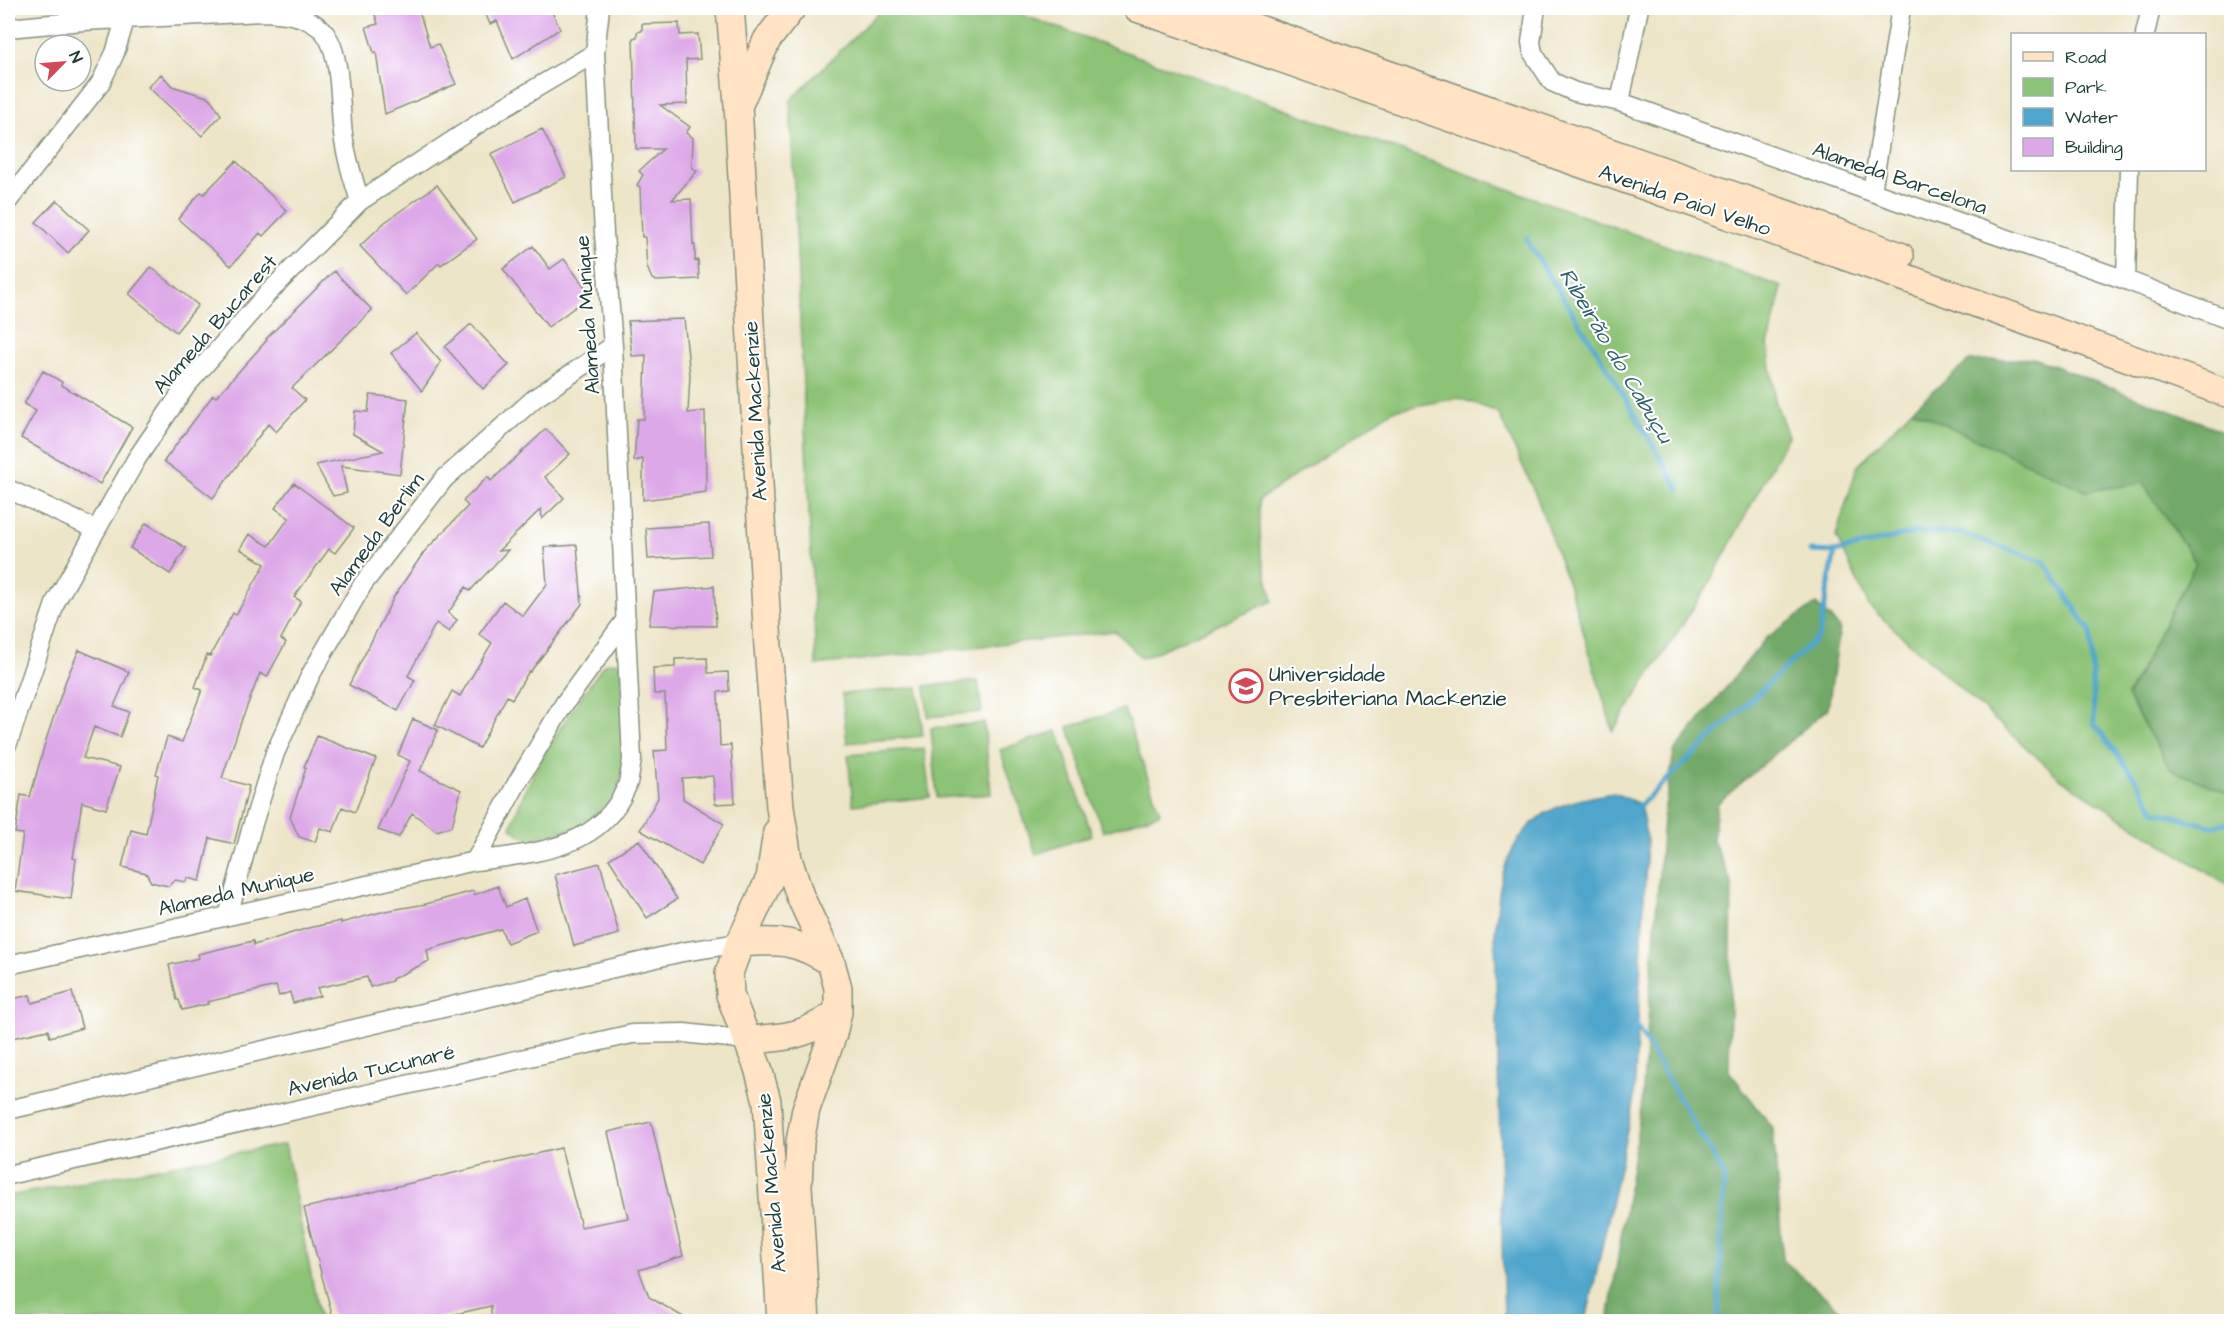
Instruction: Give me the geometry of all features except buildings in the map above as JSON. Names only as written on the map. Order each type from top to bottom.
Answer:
[{"type":"main road","points":[[738,105],[767,40],[792,8]]},
{"type":"main road","name":"Avenida Paiol Velho","points":[[1137,8],[1867,264],[2232,395]]},
{"type":"main road","name":"Avenida Paiol Velho","points":[[1199,8],[1803,220],[2232,375]]},
{"type":"main road","name":"Avenida Mackenzie","points":[[731,10],[768,645],[780,807],[788,859],[797,887],[831,962],[838,988],[838,1012],[825,1059],[806,1109],[800,1143],[798,1186],[806,1322]]},
{"type":"main road","name":"Avenida Mackenzie","points":[[780,807],[770,878],[729,973],[730,995],[758,1068],[767,1101],[781,1322]]},
{"type":"main road","points":[[740,943],[772,940],[790,942],[810,948],[831,962]]},
{"type":"main road","points":[[747,1040],[796,1035],[821,1025],[838,1012]]},
{"type":"street","name":"Alameda Munique","points":[[8,965],[475,861],[525,854],[572,842],[595,830],[610,816],[620,801],[627,785],[632,760],[613,346],[604,234],[595,53],[600,8]]},
{"type":"street","name":"Alameda Barcelona","points":[[1536,8],[1531,42],[1533,53],[1552,82],[1575,92],[1620,102],[2126,280],[2232,321]]},
{"type":"street","points":[[1620,102],[1639,8]]},
{"type":"street","points":[[1872,192],[1901,8]]},
{"type":"street","points":[[2145,33],[2151,8]]},
{"type":"street","points":[[8,28],[83,21],[263,12],[285,13],[304,18],[321,29],[333,48],[345,144],[360,201]]},
{"type":"street","points":[[8,201],[99,84],[115,53],[125,20]]},
{"type":"street","name":"Alameda Bucarest","points":[[8,743],[23,692],[56,601],[137,458],[186,386],[266,295],[360,201],[504,107],[595,53]]},
{"type":"street","points":[[2126,280],[2129,171]]},
{"type":"street","name":"Alameda Berlim","points":[[228,916],[275,753],[311,674],[363,584],[444,479],[535,398],[613,346]]},
{"type":"street","points":[[8,489],[95,529]]},
{"type":"street","points":[[475,861],[517,783],[564,704],[626,619]]},
{"type":"street","name":"Avenida Tucunaré","points":[[8,1110],[681,952],[740,943]]},
{"type":"street","name":"Avenida Tucunaré","points":[[8,1175],[632,1034],[684,1033],[747,1040]]},
{"type":"green space","points":[[883,8],[1003,8],[1782,287],[1768,344],[1775,401],[1788,436],[1707,587],[1613,731],[1572,595],[1536,495],[1498,412],[1459,398],[1393,410],[1259,500],[1261,554],[1273,601],[1142,658],[1115,631],[816,665],[790,101]]},
{"type":"green space","points":[[2034,358],[2231,434],[2231,794],[2171,770],[2127,696],[2196,563],[2143,483],[2086,491],[1912,409],[1969,361]]},
{"type":"green space","points":[[1912,409],[2086,491],[2143,483],[2196,563],[2127,696],[2171,770],[2231,794],[2231,888],[2061,779],[1869,606],[1836,536],[1857,467]]},
{"type":"green space","points":[[1816,604],[1840,628],[1828,708],[1717,804],[1713,840],[1732,884],[1729,1071],[1773,1128],[1783,1260],[1853,1321],[1608,1321],[1642,1101],[1663,819],[1674,752],[1766,638]]},
{"type":"green space","points":[[614,662],[621,665],[626,763],[615,797],[591,825],[530,839],[520,835],[511,828],[539,763],[604,664]]},
{"type":"green space","points":[[978,681],[982,712],[928,717],[925,686]]},
{"type":"green space","points":[[918,687],[923,736],[847,743],[842,694]]},
{"type":"green space","points":[[1124,709],[1160,813],[1103,832],[1068,727]]},
{"type":"green space","points":[[984,723],[991,794],[937,798],[931,728]]},
{"type":"green space","points":[[1057,731],[1092,835],[1036,854],[1000,750]]},
{"type":"green space","points":[[924,748],[930,797],[853,805],[848,755]]},
{"type":"green space","points":[[285,1144],[320,1321],[13,1321],[8,1297],[8,1196]]},
{"type":"water","points":[[1614,793],[1640,804],[1647,840],[1634,1099],[1586,1321],[1504,1321],[1495,933],[1501,880],[1511,853],[1531,824],[1544,814],[1559,807],[1594,796]]},
{"type":"waterway","name":"Ribeirão do Cabuçu","points":[[1527,238],[1679,489]]},
{"type":"waterway","name":"Ribeirão do Cabuçu","points":[[1810,551],[1835,552],[1917,532],[1960,533],[2044,562],[2091,632],[2094,723],[2140,785],[2155,811],[2211,826],[2232,822]]},
{"type":"waterway","points":[[1637,808],[1819,636],[1835,552]]},
{"type":"waterway","points":[[1635,1023],[1724,1175],[1718,1322]]},
{"type":"place","name":"Universidade Presbiteriana Mackenzie","points":[[1246,686]]}]
